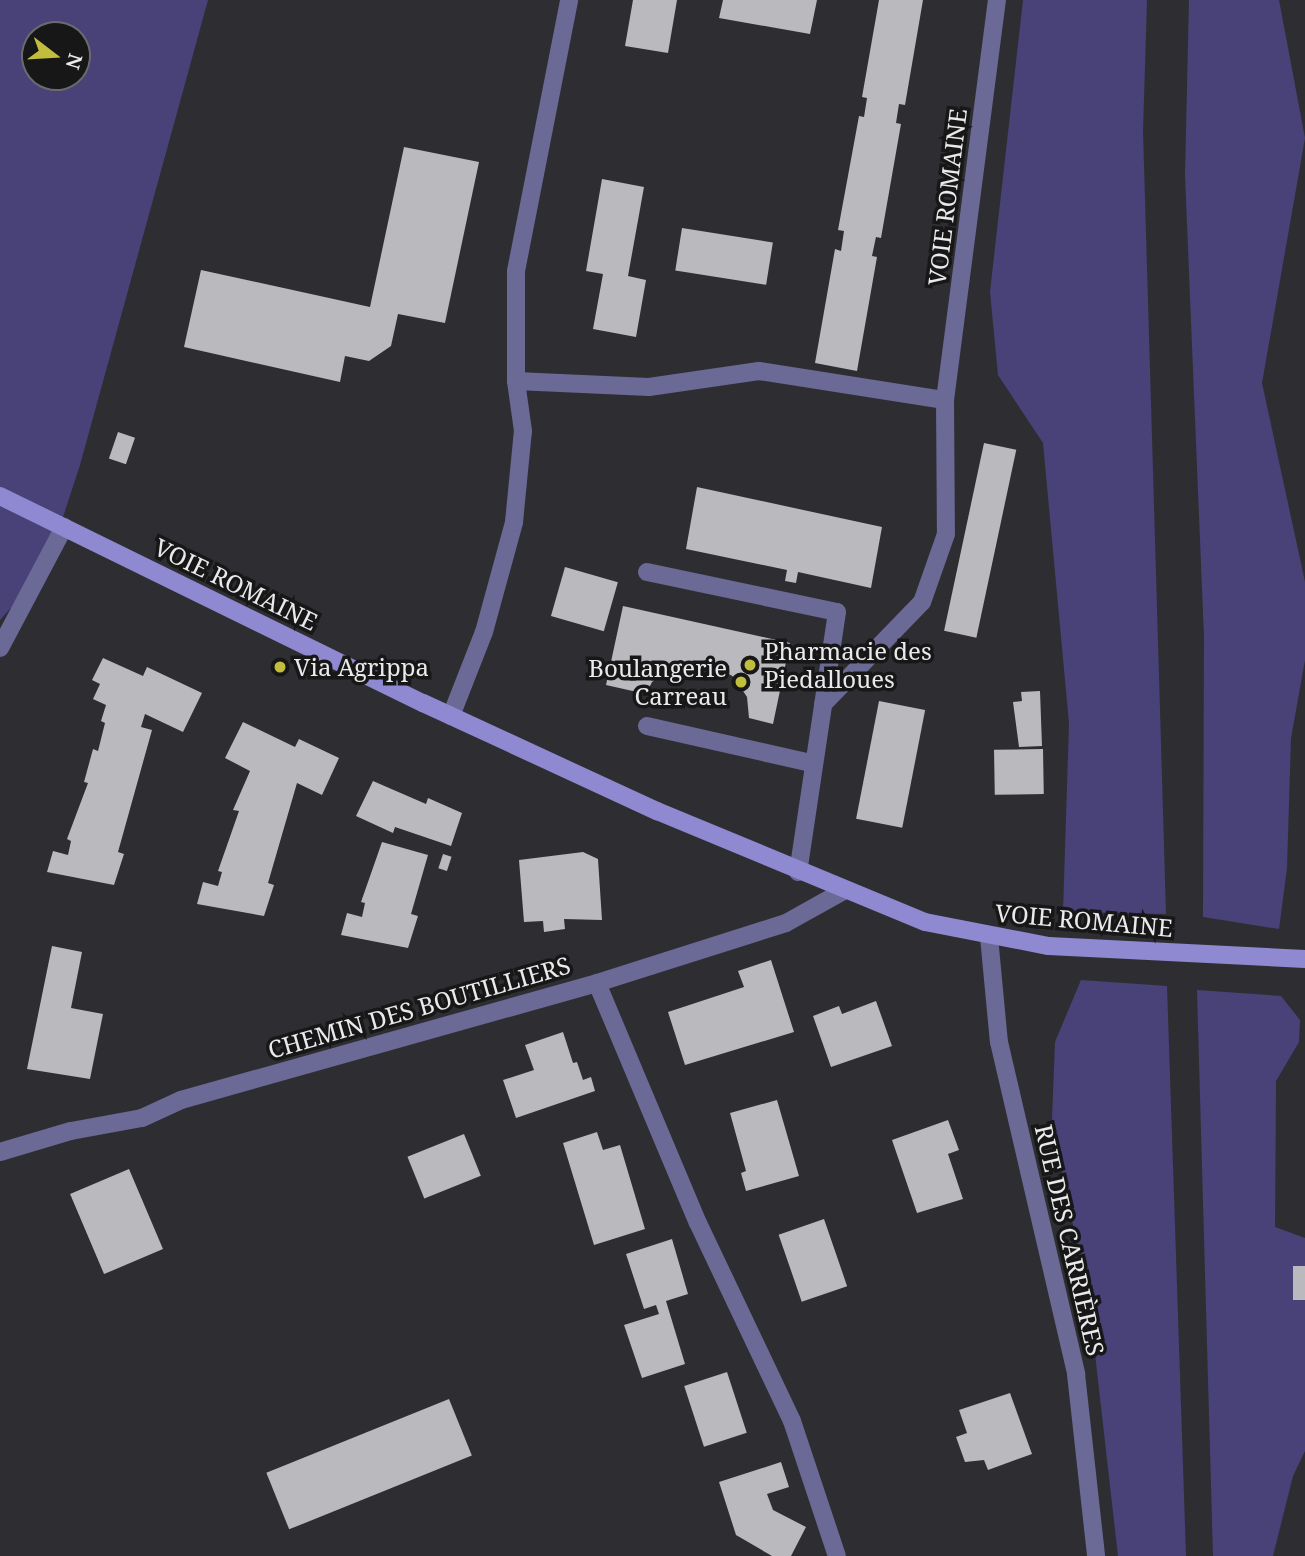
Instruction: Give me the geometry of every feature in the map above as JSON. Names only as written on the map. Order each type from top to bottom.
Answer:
[{"type":"main road","name":"VOIE ROMAINE","points":[[0,496],[451,716],[798,872],[925,922],[989,937],[1135,952],[1305,960]]},
{"type":"street","points":[[451,716],[484,632],[514,523],[523,430],[516,381],[516,271],[569,0]]},
{"type":"street","name":"VOIE ROMAINE","points":[[823,704],[922,602],[946,534],[945,400],[998,0]]},
{"type":"street","points":[[516,381],[649,387],[759,371],[945,400]]},
{"type":"street","points":[[0,648],[64,527]]},
{"type":"street","points":[[647,572],[837,612],[811,763],[798,872]]},
{"type":"street","points":[[647,726],[811,763]]},
{"type":"street","name":"CHEMIN DES BOUTILLIERS","points":[[0,1152],[71,1131],[142,1118],[181,1100],[597,983],[786,923],[845,890]]},
{"type":"street","name":"RUE DES CARRIÈRES","points":[[989,937],[999,1042],[1076,1374],[1096,1556]]},
{"type":"street","points":[[597,983],[698,1223],[792,1421],[837,1556]]},
{"type":"shaded area","points":[[0,0],[208,0],[80,465],[46,569],[0,620]]},
{"type":"shaded area","points":[[1023,0],[1147,0],[1143,131],[1166,914],[1063,912],[1069,723],[1043,443],[998,375],[990,292]]},
{"type":"shaded area","points":[[1189,0],[1279,0],[1305,138],[1262,383],[1305,582],[1305,660],[1291,738],[1287,868],[1279,929],[1203,917],[1204,637],[1185,175]]},
{"type":"shaded area","points":[[1081,980],[1167,986],[1186,1556],[1118,1556],[1090,1310],[1052,1119],[1055,1042]]},
{"type":"shaded area","points":[[1197,990],[1281,996],[1300,1020],[1299,1042],[1276,1081],[1275,1227],[1305,1238],[1305,1451],[1293,1476],[1273,1556],[1213,1556]]},
{"type":"building","points":[[633,0],[677,0],[668,53],[625,46]]},
{"type":"building","points":[[723,0],[817,0],[810,34],[719,18]]},
{"type":"building","points":[[879,0],[923,0],[905,105],[899,104],[896,123],[901,124],[881,238],[876,237],[872,256],[877,257],[857,371],[815,363],[835,249],[841,251],[844,231],[838,230],[859,116],[864,117],[867,98],[862,97]]},
{"type":"building","points":[[404,147],[479,162],[445,323],[398,314],[391,346],[369,361],[345,356],[340,382],[184,347],[201,270],[370,307]]},
{"type":"building","points":[[602,179],[644,187],[628,276],[646,280],[636,337],[593,329],[603,274],[586,271]]},
{"type":"building","points":[[682,228],[773,242],[766,285],[675,270]]},
{"type":"building","points":[[118,432],[135,438],[126,464],[109,458]]},
{"type":"building","points":[[984,443],[1016,450],[976,638],[944,631]]},
{"type":"building","points":[[697,487],[882,527],[871,588],[798,572],[796,583],[785,581],[787,570],[686,549]]},
{"type":"building","points":[[565,567],[618,582],[604,631],[551,616]]},
{"type":"building","name":"Pharmacie des Piedalloues","points":[[623,606],[790,643],[773,724],[749,718],[747,697],[734,677],[710,663],[695,661],[674,667],[652,682],[646,694],[606,685]]},
{"type":"building","points":[[103,658],[143,676],[147,667],[202,693],[183,732],[145,714],[141,727],[152,730],[118,852],[124,854],[114,885],[47,872],[53,851],[68,855],[71,841],[67,839],[88,783],[84,782],[93,749],[98,751],[105,723],[101,721],[106,705],[93,699],[100,684],[92,680]]},
{"type":"building","points":[[1040,691],[1042,746],[1019,747],[1013,702],[1022,701],[1021,692]]},
{"type":"building","points":[[879,701],[925,710],[902,828],[856,819]]},
{"type":"building","points":[[243,722],[295,747],[299,739],[339,758],[322,795],[297,783],[268,883],[274,885],[264,916],[197,904],[203,882],[218,886],[222,872],[218,871],[239,811],[233,810],[250,771],[225,758]]},
{"type":"building","points":[[1043,749],[1044,794],[995,795],[994,750]]},
{"type":"building","points":[[373,781],[426,804],[428,798],[462,813],[451,846],[395,827],[393,833],[356,816]]},
{"type":"building","points":[[382,842],[428,855],[411,914],[418,916],[408,948],[341,935],[347,913],[362,917],[365,903],[361,902]]},
{"type":"building","points":[[583,852],[598,859],[602,920],[564,919],[565,929],[544,932],[543,921],[524,922],[519,860]]},
{"type":"building","points":[[443,854],[452,857],[447,871],[438,868]]},
{"type":"building","points":[[52,946],[82,952],[71,1008],[103,1014],[90,1079],[27,1069]]},
{"type":"building","points":[[771,960],[794,1032],[685,1065],[668,1012],[744,987],[738,971]]},
{"type":"building","points":[[876,1001],[892,1046],[831,1067],[813,1016],[839,1006],[842,1014]]},
{"type":"building","points":[[563,1032],[573,1063],[577,1062],[583,1080],[591,1077],[595,1091],[516,1118],[503,1080],[534,1070],[525,1045]]},
{"type":"building","points":[[777,1100],[799,1176],[746,1191],[741,1173],[746,1171],[730,1113]]},
{"type":"building","points":[[948,1120],[959,1150],[948,1154],[963,1199],[917,1213],[892,1140]]},
{"type":"building","points":[[597,1132],[603,1150],[620,1145],[645,1229],[594,1245],[563,1143]]},
{"type":"building","points":[[464,1134],[481,1176],[424,1199],[407,1157]]},
{"type":"building","points":[[129,1169],[163,1249],[104,1274],[70,1194]]},
{"type":"building","points":[[824,1219],[847,1286],[802,1302],[779,1235]]},
{"type":"building","points":[[672,1239],[688,1294],[666,1301],[685,1364],[642,1378],[624,1325],[659,1314],[656,1305],[644,1309],[626,1254]]},
{"type":"building","points":[[1293,1266],[1305,1266],[1305,1300],[1293,1300]]},
{"type":"building","points":[[727,1372],[747,1433],[704,1447],[684,1386]]},
{"type":"building","points":[[1010,1393],[1032,1454],[988,1470],[984,1460],[965,1462],[956,1437],[967,1433],[959,1410]]},
{"type":"building","points":[[449,1399],[472,1456],[289,1529],[266,1473]]},
{"type":"building","points":[[781,1462],[789,1487],[767,1494],[773,1510],[806,1527],[791,1556],[772,1556],[736,1535],[719,1482]]},
{"type":"place","name":"Pharmacie des Piedalloues","points":[[750,665]]},
{"type":"place","name":"Via Agrippa","points":[[280,667]]},
{"type":"place","name":"Boulangerie Carreau","points":[[741,682]]}]
